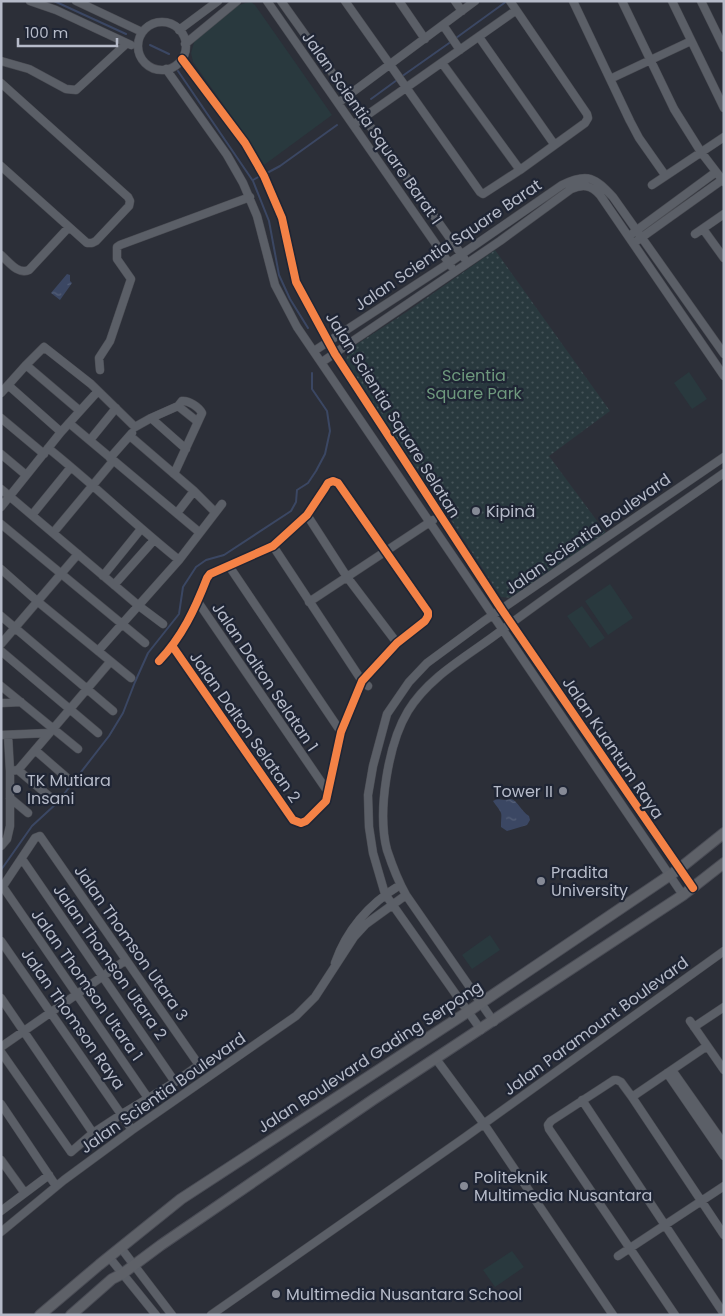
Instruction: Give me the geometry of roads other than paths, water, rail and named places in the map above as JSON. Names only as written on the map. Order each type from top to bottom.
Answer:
[{"type":"main road","name":"Jalan Boulevard Gading Serpong","points":[[40,1315],[108,1257],[181,1199],[468,1011],[670,875],[724,833]]},
{"type":"main road","points":[[71,1315],[112,1278],[122,1274],[160,1244],[683,895],[724,863]]},
{"type":"street","points":[[30,1],[56,10],[126,44],[138,47]]},
{"type":"street","points":[[76,1],[142,32]]},
{"type":"street","points":[[179,30],[218,1]]},
{"type":"street","points":[[185,44],[237,1]]},
{"type":"street","name":"Jalan Scientia Square Barat 1","points":[[267,1],[455,272]]},
{"type":"street","name":"Jalan Scientia Square Barat 1","points":[[281,1],[467,263]]},
{"type":"street","points":[[345,1],[396,75],[405,86],[480,192],[483,194],[585,123],[588,118],[512,6],[479,37],[459,47],[442,63],[405,86],[365,118],[353,125]]},
{"type":"street","points":[[399,1],[425,39]]},
{"type":"street","points":[[455,1],[462,11]]},
{"type":"street","points":[[338,103],[475,1]]},
{"type":"street","points":[[573,1],[639,138],[665,175]]},
{"type":"street","points":[[622,1],[674,109],[701,152],[723,181],[633,244]]},
{"type":"street","points":[[672,1],[724,108]]},
{"type":"street","points":[[701,1],[724,48]]},
{"type":"street","points":[[160,22],[174,25],[183,36],[185,44],[182,58],[178,63],[166,69],[150,67],[144,62],[138,47],[138,39],[142,32],[153,23],[160,22]]},
{"type":"street","points":[[443,25],[459,47]]},
{"type":"street","points":[[479,37],[554,144]]},
{"type":"street","points":[[610,79],[691,41]]},
{"type":"street","points":[[1,61],[29,69],[66,89],[76,90],[126,44]]},
{"type":"street","name":"Jalan Scientia Square Selatan","points":[[182,58],[245,143],[264,176],[282,218],[296,282],[334,354],[511,623]]},
{"type":"street","points":[[442,63],[520,170]]},
{"type":"street","name":"Jalan Scientia Square Selatan","points":[[166,69],[227,155],[250,197],[258,216],[275,285],[296,327],[322,362],[494,615]]},
{"type":"street","points":[[1,83],[128,197],[130,201],[129,206],[96,241],[92,244],[87,243],[1,166]]},
{"type":"street","points":[[652,185],[724,137]]},
{"type":"street","points":[[716,172],[628,237],[724,376]]},
{"type":"street","name":"Jalan Scientia Square Barat","points":[[314,351],[575,178],[584,177],[600,184],[613,197],[637,230]]},
{"type":"street","name":"Jalan Scientia Square Barat","points":[[322,362],[455,272],[571,189],[580,185],[595,190],[600,195],[628,237]]},
{"type":"street","points":[[100,370],[99,358],[110,341],[131,279],[117,259],[117,247],[250,197]]},
{"type":"street","points":[[695,234],[724,214]]},
{"type":"street","points":[[1,255],[18,270],[24,272],[29,270],[69,227]]},
{"type":"street","points":[[703,229],[724,258]]},
{"type":"street","points":[[637,230],[724,354]]},
{"type":"street","points":[[479,242],[485,251]]},
{"type":"street","points":[[1,393],[26,365],[45,348],[98,390],[135,427]]},
{"type":"street","points":[[26,365],[80,411]]},
{"type":"street","points":[[8,385],[61,432]]},
{"type":"street","points":[[1,507],[61,432],[98,390]]},
{"type":"street","points":[[53,533],[94,485],[135,427],[178,406],[183,400],[201,410],[202,413],[174,474]]},
{"type":"street","points":[[90,440],[116,408]]},
{"type":"street","points":[[1,418],[94,485],[142,530],[179,560]]},
{"type":"street","points":[[151,418],[186,449]]},
{"type":"street","points":[[69,423],[199,532]]},
{"type":"street","points":[[130,436],[215,512]]},
{"type":"street","points":[[1,454],[26,475]]},
{"type":"street","name":"Jalan Scientia Boulevard","points":[[481,1030],[385,894],[373,853],[368,827],[368,809],[371,776],[387,714],[409,682],[428,663],[494,615],[724,457]]},
{"type":"street","points":[[32,515],[71,467]]},
{"type":"street","name":"Jalan Scientia Boulevard","points":[[494,1022],[406,895],[400,885],[387,848],[384,814],[386,778],[399,728],[408,710],[440,676],[511,623],[724,473]]},
{"type":"street","points":[[160,661],[187,624],[210,574],[215,570],[229,566],[273,546],[307,515],[328,483],[333,481],[338,483],[428,612],[428,616],[425,621],[397,642],[365,683],[341,732],[328,792]]},
{"type":"street","points":[[1,489],[162,624]]},
{"type":"street","points":[[177,513],[194,492]]},
{"type":"street","points":[[98,651],[179,560],[222,504]]},
{"type":"street","points":[[307,515],[348,577],[397,642]]},
{"type":"street","points":[[309,602],[440,515]]},
{"type":"street","points":[[1,524],[144,643]]},
{"type":"street","points":[[103,576],[142,530]]},
{"type":"street","points":[[114,585],[154,540]]},
{"type":"street","points":[[273,546],[365,683]]},
{"type":"street","points":[[1,644],[78,554]]},
{"type":"street","points":[[229,566],[341,732]]},
{"type":"street","points":[[1,569],[39,598],[130,678]]},
{"type":"street","name":"Jalan Dalton Selatan 1","points":[[198,602],[328,792]]},
{"type":"street","name":"Jalan Kuantum Raya","points":[[494,615],[683,895]]},
{"type":"street","points":[[1,616],[113,711]]},
{"type":"street","name":"Jalan Kuantum Raya","points":[[511,623],[693,888]]},
{"type":"street","name":"Jalan Dalton Selatan 2","points":[[172,647],[296,822],[306,821],[326,802],[328,792]]},
{"type":"street","points":[[1,651],[98,733]]},
{"type":"street","points":[[14,770],[35,750],[70,708],[89,689],[110,662]]},
{"type":"street","points":[[1,686],[52,730],[78,749]]},
{"type":"street","points":[[1,703],[21,702]]},
{"type":"street","points":[[1,846],[10,833],[10,798],[14,770],[5,735],[52,730]]},
{"type":"street","points":[[379,743],[393,746]]},
{"type":"street","points":[[35,750],[66,777]]},
{"type":"street","points":[[14,770],[50,797]]},
{"type":"street","points":[[10,798],[28,812]]},
{"type":"street","name":"Jalan Thomson Utara 3","points":[[22,859],[35,838],[37,836],[41,838],[199,1064],[198,1067],[175,1082]]},
{"type":"street","points":[[2,888],[22,859]]},
{"type":"street","name":"Jalan Thomson Utara 2","points":[[22,859],[175,1082]]},
{"type":"street","name":"Jalan Scientia Boulevard","points":[[333,970],[348,933],[360,918],[385,894],[400,885]]},
{"type":"street","name":"Jalan Thomson Utara 1","points":[[2,888],[148,1098]]},
{"type":"street","name":"Jalan Scientia Boulevard","points":[[1,1232],[130,1127],[296,1016],[315,997],[354,937],[366,924],[406,895]]},
{"type":"street","name":"Jalan Thomson Raya","points":[[1,941],[129,1122],[130,1127]]},
{"type":"street","name":"Jalan Paramount Boulevard","points":[[211,1315],[484,1124],[724,951]]},
{"type":"street","points":[[1,1047],[126,960]]},
{"type":"street","points":[[1,998],[93,1133]]},
{"type":"street","points":[[724,1007],[692,1024],[724,1070]]},
{"type":"street","points":[[632,1097],[707,1046]]},
{"type":"street","points":[[1,1052],[69,1151],[72,1152],[93,1133],[175,1082]]},
{"type":"street","points":[[436,1059],[484,1124],[613,1315]]},
{"type":"street","points":[[669,1071],[724,1144]]},
{"type":"street","points":[[669,1071],[724,1156]]},
{"type":"street","points":[[675,1315],[548,1125],[582,1100],[614,1080],[618,1080],[632,1097],[724,1235]]},
{"type":"street","points":[[582,1100],[724,1314]]},
{"type":"street","points":[[1,1104],[56,1186]]},
{"type":"street","points":[[1,1160],[24,1192]]},
{"type":"street","points":[[2,1210],[49,1175]]},
{"type":"street","points":[[618,1256],[724,1186]]},
{"type":"street","points":[[121,1248],[172,1315]]},
{"type":"street","points":[[108,1257],[156,1315]]},
{"type":"water","points":[[67,274],[70,275],[72,283],[60,300],[51,293]]},
{"type":"water","points":[[497,799],[511,799],[516,802],[529,816],[530,820],[527,825],[507,831],[501,827],[501,813],[493,801]]},
{"type":"waterway","points":[[54,1],[126,34]]},
{"type":"waterway","points":[[456,38],[507,1]]},
{"type":"waterway","points":[[401,77],[452,41]]},
{"type":"waterway","points":[[150,45],[169,54]]},
{"type":"waterway","points":[[178,71],[253,181],[269,221],[279,275],[290,299],[308,328]]},
{"type":"waterway","points":[[371,99],[397,80]]},
{"type":"waterway","points":[[267,173],[280,166],[337,125]]},
{"type":"waterway","points":[[253,180],[262,175]]},
{"type":"waterway","points":[[1,870],[32,826],[57,803],[109,736],[123,713],[148,653],[179,614],[183,587],[196,567],[206,560],[224,555],[291,511],[296,502],[297,490],[308,483],[325,454],[330,431],[327,411],[312,389],[312,373]]},
{"type":"place","name":"Kipinä","points":[[476,511]]},
{"type":"place","name":"TK Mutiara Insani","points":[[17,789]]},
{"type":"place","name":"Tower II","points":[[563,791]]},
{"type":"place","name":"Pradita University","points":[[541,881]]},
{"type":"place","name":"Politeknik Multimedia Nusantara","points":[[464,1186]]},
{"type":"place","name":"Multimedia Nusantara School","points":[[276,1294]]},
{"type":"park label","name":"Scientia Square Park","points":[[474,384]]}]
